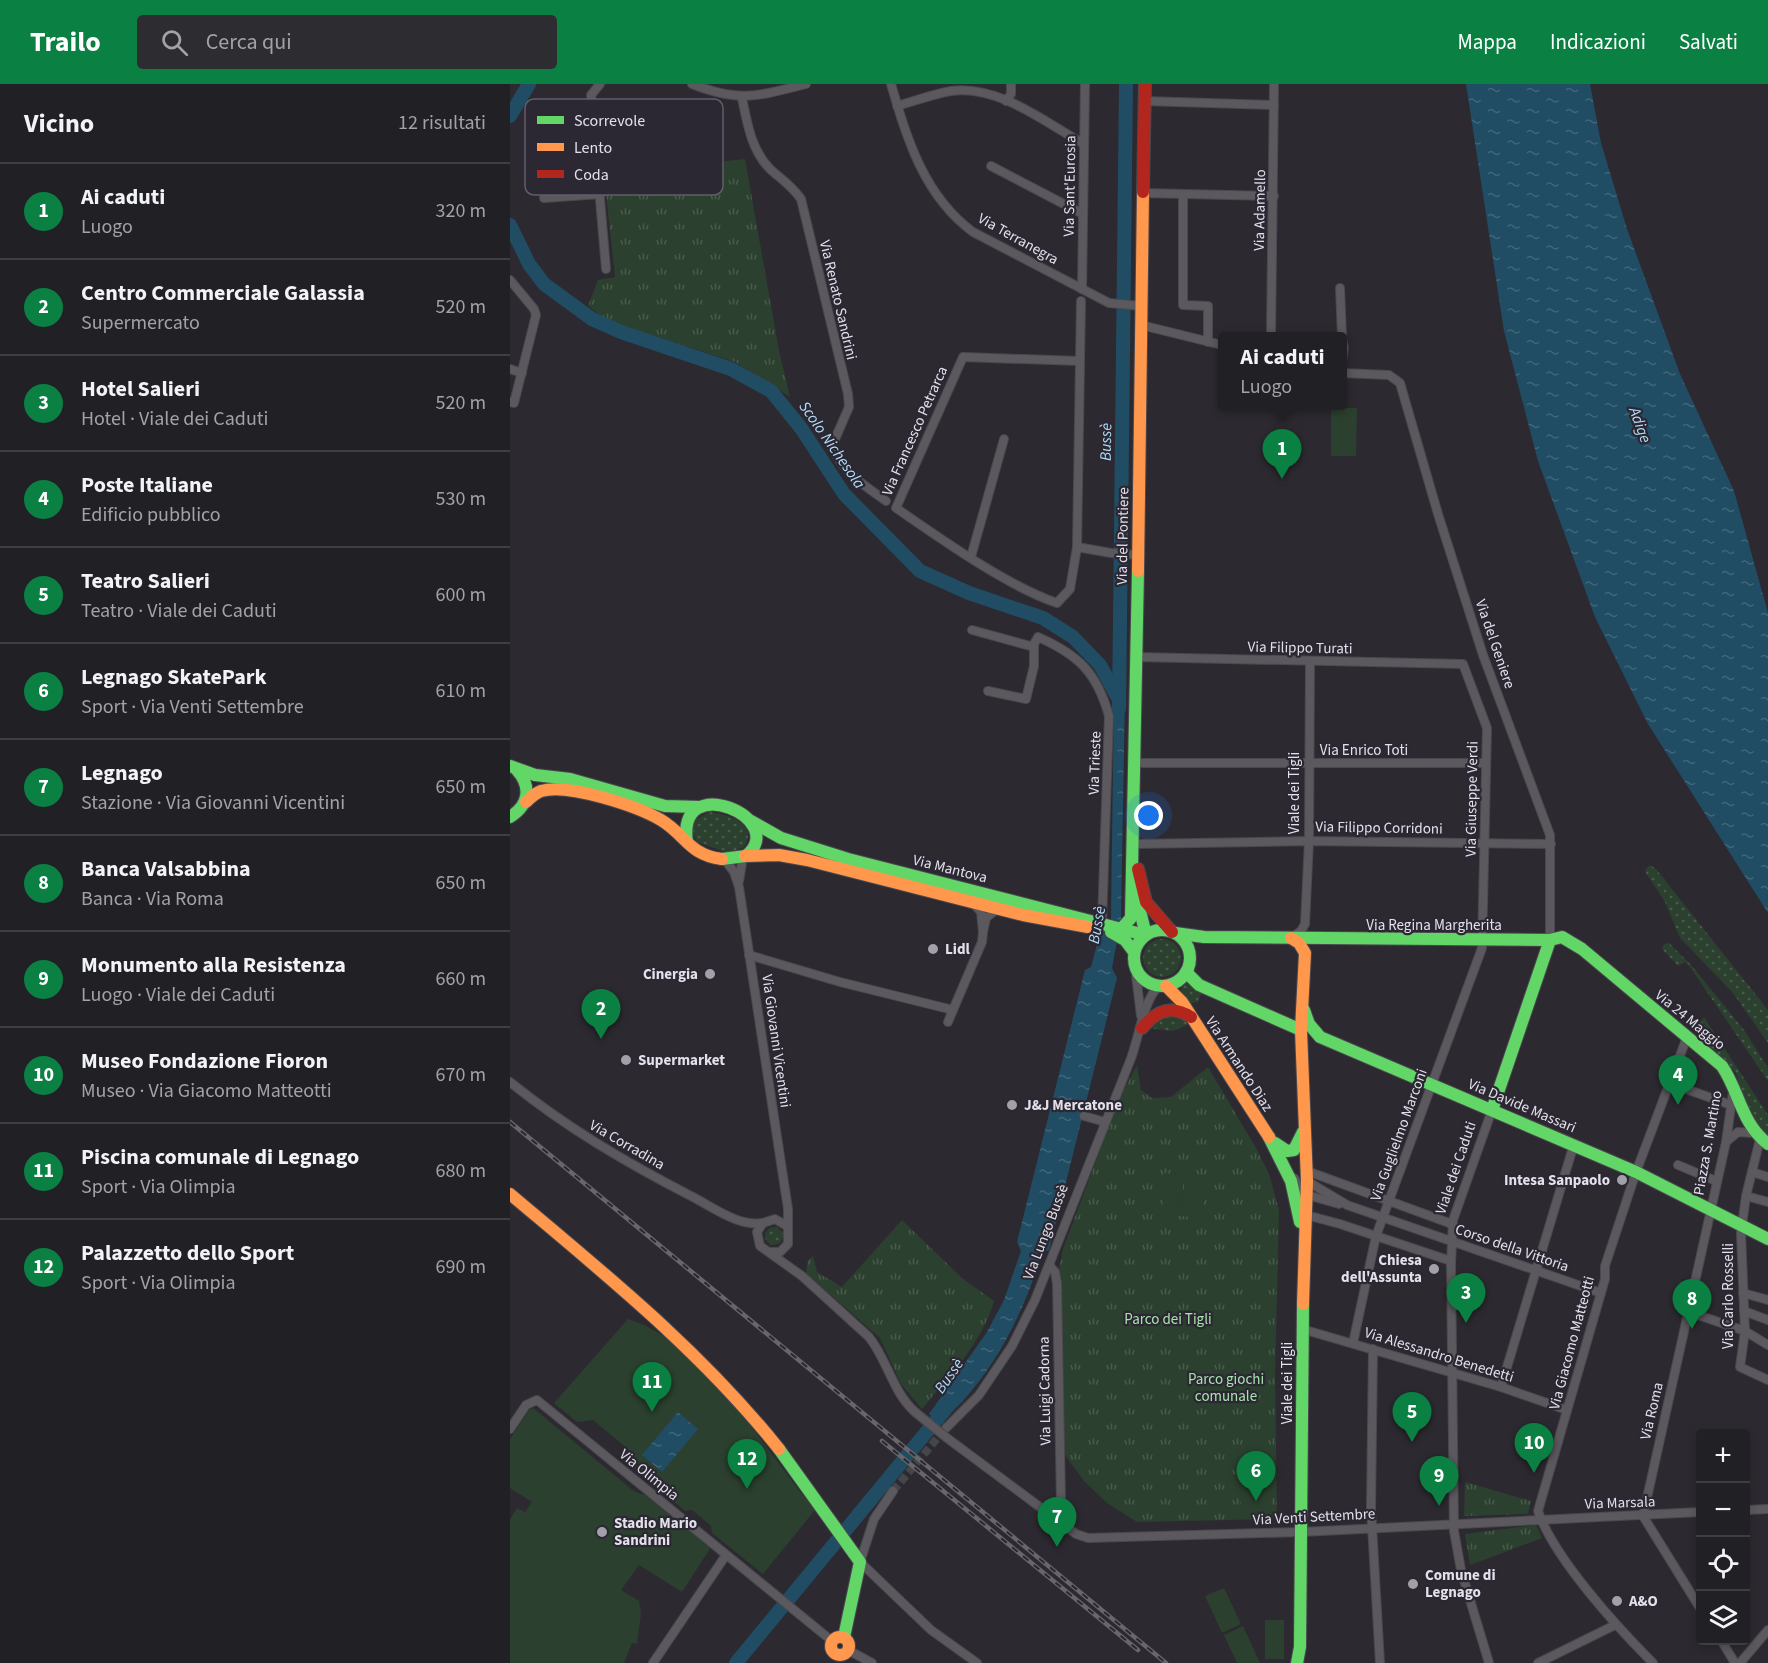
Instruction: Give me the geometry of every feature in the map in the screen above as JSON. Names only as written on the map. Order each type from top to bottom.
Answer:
[{"type":"main road","name":"Via del Pontiere","points":[[1121,933],[1131,918],[1134,844],[1136,657],[1134,554],[1141,325],[1138,306],[1143,193],[1144,84]]},
{"type":"main road","name":"Via Mantova","points":[[513,768],[526,781],[526,802]]},
{"type":"main road","name":"Via Mantova","points":[[513,768],[535,775],[570,779],[664,806],[716,805],[742,813],[781,838],[848,859],[1104,925],[1121,933],[1145,935]]},
{"type":"main road","name":"Via Mantova","points":[[510,817],[517,814],[526,802],[541,791],[553,789],[584,794],[656,817],[701,854],[725,860],[779,855],[807,860],[997,909],[1104,925]]},
{"type":"main road","points":[[687,842],[686,821],[699,807]]},
{"type":"main road","points":[[744,857],[755,840],[752,821]]},
{"type":"main road","name":"Via del Pontiere","points":[[1134,844],[1146,902],[1173,933]]},
{"type":"main road","name":"Via del Pontiere","points":[[1133,876],[1145,935]]},
{"type":"main road","points":[[1156,930],[1173,933],[1188,948],[1190,956],[1186,972],[1179,980],[1163,986],[1143,979],[1135,968],[1134,952],[1145,935],[1156,930]]},
{"type":"main road","name":"Via Mantova","points":[[1121,933],[1134,952]]},
{"type":"main road","name":"Via Regina Margherita","points":[[1173,933],[1204,937],[1551,940]]},
{"type":"main road","points":[[1291,938],[1305,949],[1307,944],[1316,939]]},
{"type":"main road","name":"Via 24 Maggio","points":[[1551,940],[1569,947],[1623,985],[1722,1066],[1757,1135]]},
{"type":"main road","name":"Viale dei Caduti","points":[[1492,1110],[1551,940]]},
{"type":"main road","name":"Viale dei Tigli","points":[[1298,1663],[1300,1647],[1303,1242],[1307,1176],[1301,1030],[1305,949]]},
{"type":"main road","points":[[1186,972],[1199,985],[1301,1030]]},
{"type":"main road","name":"Via Armando Diaz","points":[[1163,986],[1178,996],[1270,1138],[1283,1162],[1296,1199],[1303,1242]]},
{"type":"main road","points":[[1302,1004],[1309,1024],[1320,1037]]},
{"type":"main road","points":[[1142,1028],[1154,1014],[1165,1009],[1179,1010],[1192,1018]]},
{"type":"main road","points":[[1303,1048],[1313,1036],[1320,1037]]},
{"type":"main road","name":"Via Davide Massari","points":[[1320,1037],[1574,1144],[1743,1224],[1768,1239]]},
{"type":"main road","name":"Viale dei Tigli","points":[[1270,1138],[1287,1151],[1294,1150],[1301,1141],[1305,1120]]},
{"type":"main road","points":[[510,1194],[625,1292],[700,1360],[759,1424],[802,1478],[847,1548],[860,1562],[838,1639],[832,1649],[832,1659],[848,1650],[849,1643],[838,1639]]},
{"type":"main road","name":"Viale dei Tigli","points":[[1300,1647],[1304,1663]]},
{"type":"street","points":[[591,99],[591,95],[600,84]]},
{"type":"street","points":[[692,84],[711,92],[742,98],[806,84]]},
{"type":"street","name":"Via Terranegra","points":[[891,84],[912,149],[930,186],[958,220],[973,232],[1115,305],[1138,306]]},
{"type":"street","points":[[1006,100],[1011,94],[1011,84]]},
{"type":"street","name":"Via Sant'Eurosia","points":[[1082,289],[1085,84]]},
{"type":"street","name":"Via Adamello","points":[[1271,332],[1274,84]]},
{"type":"street","points":[[897,106],[953,87],[983,93],[1006,100],[1084,144]]},
{"type":"street","name":"Via Renato Sandrini","points":[[742,98],[757,152],[770,169],[790,183],[801,199],[848,394],[849,407],[832,446],[837,459],[853,477],[886,501]]},
{"type":"street","points":[[1144,102],[1274,105]]},
{"type":"street","points":[[991,166],[1083,214]]},
{"type":"street","points":[[1143,193],[1274,196]]},
{"type":"street","points":[[1183,194],[1183,305],[1208,306],[1208,342]]},
{"type":"street","points":[[543,198],[586,195]]},
{"type":"street","points":[[601,195],[606,269]]},
{"type":"street","points":[[510,280],[534,309],[536,315],[514,403],[510,402]]},
{"type":"street","points":[[1340,288],[1342,332]]},
{"type":"street","name":"Via Francesco Petrarca","points":[[1080,361],[963,357],[896,508],[971,557],[1040,597],[1058,603],[1070,589],[1077,547],[1081,301]]},
{"type":"street","points":[[1141,325],[1218,344]]},
{"type":"street","points":[[510,369],[522,373]]},
{"type":"street","name":"Via del Geniere","points":[[1347,373],[1393,376],[1400,383],[1468,609],[1549,830],[1551,940]]},
{"type":"street","points":[[971,557],[1004,439]]},
{"type":"street","points":[[1077,547],[1111,554],[1134,554]]},
{"type":"street","points":[[972,630],[1034,647],[1034,666],[1026,699],[988,691]]},
{"type":"street","name":"Via Trieste","points":[[1034,647],[1038,637],[1061,647],[1086,666],[1103,692],[1110,716],[1104,925]]},
{"type":"street","name":"Via Filippo Turati","points":[[1136,657],[1463,664]]},
{"type":"street","name":"Viale dei Tigli","points":[[1305,924],[1309,841],[1310,662]]},
{"type":"street","name":"Via Giuseppe Verdi","points":[[1463,664],[1487,728],[1483,940]]},
{"type":"street","name":"Via Enrico Toti","points":[[1135,763],[1486,763]]},
{"type":"street","name":"Via Filippo Corridoni","points":[[1134,844],[1309,841],[1551,844]]},
{"type":"street","name":"Via Giovanni Vicentini","points":[[739,887],[744,857]]},
{"type":"street","name":"Via Giovanni Vicentini","points":[[725,860],[734,872],[739,887],[787,1199],[787,1226],[790,1239],[784,1249]]},
{"type":"street","points":[[973,902],[981,912],[983,932]]},
{"type":"street","points":[[948,1022],[981,942],[986,918],[997,909]]},
{"type":"street","points":[[1291,938],[1305,924],[1316,939]]},
{"type":"street","name":"Via Guglielmo Marconi","points":[[1353,1343],[1376,1236],[1475,969],[1483,940]]},
{"type":"street","points":[[749,955],[840,982],[953,1010]]},
{"type":"street","name":"Via Lungo Bussè","points":[[1135,968],[1142,1028]]},
{"type":"street","name":"Via Lungo Bussè","points":[[946,1428],[979,1395],[1012,1346],[1049,1265],[1142,1028],[1147,1001],[1163,986]]},
{"type":"street","name":"Via Giacomo Matteotti","points":[[1541,1520],[1538,1511],[1605,1279],[1605,1266],[1636,1172],[1687,1037]]},
{"type":"street","name":"Via Corradina","points":[[510,1082],[557,1118],[619,1159],[738,1220],[757,1241]]},
{"type":"street","points":[[1669,1083],[1731,1105]]},
{"type":"street","name":"Piazza S. Martino","points":[[1689,1312],[1688,1303],[1726,1142],[1732,1083]]},
{"type":"street","name":"Viale dei Caduti","points":[[1489,1663],[1461,1570],[1454,1524],[1451,1261],[1452,1224],[1492,1110]]},
{"type":"street","points":[[1730,1115],[1757,1135]]},
{"type":"street","points":[[1084,1116],[1105,1122]]},
{"type":"street","points":[[1726,1142],[1738,1132],[1757,1135]]},
{"type":"street","name":"Via Carlo Rosselli","points":[[1757,1135],[1741,1233],[1745,1331],[1740,1367],[1768,1380]]},
{"type":"street","points":[[1501,1387],[1574,1144]]},
{"type":"street","name":"Via Armando Diaz","points":[[1283,1162],[1301,1191],[1306,1195]]},
{"type":"street","points":[[1677,1165],[1716,1181]]},
{"type":"street","points":[[1752,1172],[1768,1177]]},
{"type":"street","name":"Corso della Vittoria","points":[[1307,1176],[1452,1224]]},
{"type":"street","name":"Corso della Vittoria","points":[[1307,1176],[1346,1204]]},
{"type":"street","name":"Corso della Vittoria","points":[[1306,1195],[1346,1204],[1601,1293]]},
{"type":"street","points":[[1746,1196],[1768,1202]]},
{"type":"street","points":[[787,1199],[757,1232],[757,1241],[802,1276],[869,1336],[877,1347],[900,1396],[915,1412],[1056,1518]]},
{"type":"street","points":[[1306,1215],[1451,1261]]},
{"type":"street","name":"Via Corradina","points":[[738,1220],[767,1221]]},
{"type":"street","points":[[767,1221],[781,1221],[787,1226]]},
{"type":"street","points":[[769,1252],[784,1249],[788,1260],[802,1276]]},
{"type":"street","name":"Via Luigi Cadorna","points":[[1049,1265],[1055,1272],[1057,1283],[1061,1503],[1056,1518]]},
{"type":"street","points":[[1743,1293],[1768,1300]]},
{"type":"street","points":[[1744,1311],[1768,1320]]},
{"type":"street","points":[[1689,1312],[1745,1331],[1768,1345]]},
{"type":"street","name":"Via Roma","points":[[1642,1516],[1689,1312]]},
{"type":"street","name":"Via Alessandro Benedetti","points":[[1302,1329],[1501,1387],[1567,1410]]},
{"type":"street","points":[[1373,1349],[1370,1461],[1380,1663]]},
{"type":"street","name":"Via Olimpia","points":[[510,1429],[526,1405],[537,1400],[798,1613],[838,1639]]},
{"type":"street","points":[[893,1491],[874,1519],[860,1562],[931,1630],[977,1663]]},
{"type":"street","points":[[1750,1510],[1768,1509]]},
{"type":"street","name":"Via Marsala","points":[[1541,1520],[1696,1512]]},
{"type":"street","points":[[1642,1516],[1696,1600]]},
{"type":"street","name":"Via Venti Settembre","points":[[1056,1518],[1076,1534],[1088,1538],[1301,1532],[1541,1520]]},
{"type":"street","points":[[1541,1520],[1562,1554],[1615,1625],[1653,1663]]},
{"type":"street","points":[[653,1663],[726,1555]]},
{"type":"street","points":[[1538,1663],[1550,1660],[1615,1625]]},
{"type":"street","points":[[1724,1645],[1735,1662],[1768,1630]]},
{"type":"street","points":[[848,1650],[872,1663]]},
{"type":"green space","points":[[745,159],[779,351],[790,397],[735,362],[620,325],[607,320],[588,306],[598,280],[615,277],[606,195],[723,195],[723,161]]},
{"type":"green space","points":[[1357,408],[1356,456],[1331,456],[1331,410]]},
{"type":"green space","points":[[709,812],[725,815],[745,826],[748,839],[744,847],[728,853],[697,842],[692,832],[695,820]]},
{"type":"green space","points":[[1650,865],[1656,869],[1768,1010],[1768,1043],[1733,993],[1680,938],[1665,902],[1646,873],[1645,870]]},
{"type":"green space","points":[[1162,939],[1176,944],[1181,958],[1176,972],[1162,977],[1148,972],[1143,958],[1148,944]]},
{"type":"green space","points":[[1669,943],[1692,966],[1744,1030],[1768,1068],[1768,1081],[1690,967],[1685,962],[1678,966],[1662,949],[1664,944]]},
{"type":"green space","points":[[1186,982],[1202,992],[1198,1002],[1192,1003],[1192,1008],[1181,992]]},
{"type":"green space","points":[[1176,1012],[1190,1024],[1172,1031],[1148,1028],[1152,1021]]},
{"type":"green space","points":[[1704,1017],[1768,1115],[1768,1139],[1752,1123],[1736,1073],[1694,1031]]},
{"type":"green space","name":"Parco dei Tigli","points":[[1137,1065],[1141,1090],[1152,1098],[1171,1097],[1208,1067],[1269,1174],[1279,1210],[1275,1373],[1277,1519],[1137,1522],[1107,1503],[1084,1481],[1062,1451],[1058,1275],[1063,1249],[1119,1099]]},
{"type":"green space","points":[[1164,1173],[1184,1175],[1181,1216],[1162,1215]]},
{"type":"green space","points":[[1185,1175],[1205,1176],[1202,1218],[1182,1216]]},
{"type":"green space","points":[[902,1220],[963,1279],[994,1301],[974,1344],[922,1409],[901,1384],[880,1338],[806,1273],[808,1260],[813,1256],[817,1272],[842,1287]]},
{"type":"green space","points":[[770,1227],[778,1227],[783,1232],[781,1243],[770,1245],[765,1240],[765,1232]]},
{"type":"green space","points":[[628,1319],[655,1331],[681,1349],[706,1373],[754,1430],[815,1510],[763,1574],[712,1533],[711,1526],[692,1510],[685,1511],[631,1466],[628,1449],[593,1420],[577,1422],[554,1403]]},
{"type":"green space","name":"Stadio Mario Sandrini","points":[[533,1408],[635,1492],[645,1495],[711,1547],[682,1592],[639,1565],[621,1590],[639,1601],[641,1613],[637,1644],[632,1643],[624,1663],[510,1663],[510,1519],[517,1508],[525,1512],[532,1502],[510,1488],[510,1439],[529,1410]]},
{"type":"green space","points":[[1465,1482],[1531,1501],[1528,1514],[1464,1516]]},
{"type":"green space","points":[[1240,1491],[1271,1491],[1271,1511],[1241,1512]]},
{"type":"green space","points":[[1536,1525],[1542,1538],[1470,1565],[1465,1534]]},
{"type":"green space","points":[[1224,1588],[1241,1624],[1222,1633],[1205,1596]]},
{"type":"green space","points":[[1265,1620],[1284,1620],[1284,1659],[1265,1659]]},
{"type":"green space","points":[[1243,1626],[1260,1663],[1237,1663],[1224,1635]]},
{"type":"water","name":"Adige","points":[[1466,84],[1590,84],[1601,143],[1627,229],[1680,374],[1734,491],[1768,613],[1768,913],[1648,724],[1595,617],[1538,461],[1504,331]]},
{"type":"water","points":[[1114,691],[1125,691],[1121,919],[1112,968],[1117,978],[1049,1250],[1042,1253],[1028,1294],[999,1352],[974,1387],[941,1423],[929,1414],[987,1332],[1004,1300],[1021,1251],[1017,1242],[1085,970],[1091,967],[1099,937],[1111,919]]},
{"type":"water","points":[[678,1412],[698,1429],[662,1472],[642,1455]]},
{"type":"waterway","name":"Scolo Nichesola","points":[[510,116],[529,84]]},
{"type":"waterway","name":"Bussè","points":[[1119,709],[1126,84]]},
{"type":"waterway","name":"Scolo Nichesola","points":[[510,225],[529,264],[544,284],[592,319],[621,332],[731,369],[771,391],[801,428],[844,494],[920,571],[969,593],[1043,618],[1073,637],[1100,665],[1118,698]]},
{"type":"waterway","name":"Bussè","points":[[736,1663],[948,1406]]},
{"type":"tunnel","points":[[893,1491],[945,1429]]},
{"type":"railway","points":[[510,1122],[1166,1663]]},
{"type":"railway","points":[[882,1441],[1138,1650]]},
{"type":"traffic: fast","points":[[1121,929],[1131,918],[1138,571]]},
{"type":"traffic: fast","points":[[510,766],[535,775],[570,779],[665,806],[699,807]]},
{"type":"traffic: fast","points":[[510,817],[521,807],[526,795],[525,783],[517,770]]},
{"type":"traffic: fast","points":[[687,842],[688,820],[698,808],[713,805],[729,808],[744,816],[754,828],[756,842],[746,856],[722,859]]},
{"type":"traffic: fast","points":[[751,821],[781,838],[848,859],[1145,935]]},
{"type":"traffic: fast","points":[[1136,895],[1146,935]]},
{"type":"traffic: fast","points":[[1162,930],[1173,932],[1182,938],[1188,947],[1190,958],[1188,969],[1182,978],[1173,984],[1162,986],[1151,984],[1142,978],[1136,969],[1134,958],[1136,947],[1142,938],[1151,932],[1162,930]]},
{"type":"traffic: fast","points":[[1111,932],[1125,940],[1134,952]]},
{"type":"traffic: fast","points":[[1175,933],[1204,937],[1550,940],[1562,937],[1582,949],[1722,1066],[1746,1117],[1759,1136],[1768,1144]]},
{"type":"traffic: fast","points":[[1492,1110],[1550,940]]},
{"type":"traffic: fast","points":[[1186,972],[1199,985],[1301,1030]]},
{"type":"traffic: fast","points":[[1304,1010],[1309,1024],[1320,1037],[1636,1172],[1768,1239]]},
{"type":"traffic: fast","points":[[1275,1143],[1287,1151],[1294,1150],[1303,1132]]},
{"type":"traffic: fast","points":[[1269,1137],[1291,1181],[1300,1222]]},
{"type":"traffic: fast","points":[[1297,1663],[1300,1647],[1303,1304]]},
{"type":"traffic: fast","points":[[779,1449],[860,1562],[844,1637]]},
{"type":"traffic: slow","points":[[1138,571],[1143,192]]},
{"type":"traffic: slow","points":[[526,802],[541,791],[553,789],[602,797],[650,814],[669,826],[695,849],[711,857],[722,859]]},
{"type":"traffic: slow","points":[[745,856],[779,855],[807,860],[1023,915],[1088,927]]},
{"type":"traffic: slow","points":[[1291,938],[1299,943],[1305,953],[1301,1030],[1307,1181],[1303,1304]]},
{"type":"traffic: slow","points":[[1166,986],[1182,1002],[1269,1137]]},
{"type":"traffic: slow","points":[[510,1194],[685,1346],[749,1413],[779,1449]]},
{"type":"traffic: slow","points":[[836,1637],[844,1637],[849,1642],[849,1646],[847,1653],[836,1655],[831,1650],[831,1642],[836,1637]]},
{"type":"traffic: jam","points":[[1143,192],[1145,84]]},
{"type":"traffic: jam","points":[[1138,869],[1146,902],[1172,932]]},
{"type":"traffic: jam","points":[[1142,1028],[1153,1017],[1164,1011],[1177,1011],[1191,1017]]},
{"type":"place","name":"Ai caduti","points":[[1282,479]]},
{"type":"place","name":"Lidl","points":[[933,949]]},
{"type":"place","name":"Cinergia","points":[[710,974]]},
{"type":"place","name":"Centro Commerciale Galassia","points":[[601,1039]]},
{"type":"place","name":"Supermarket","points":[[626,1060]]},
{"type":"place","name":"J&J Mercatone","points":[[1012,1105]]},
{"type":"place","name":"Poste Italiane","points":[[1678,1105]]},
{"type":"place","name":"Intesa Sanpaolo","points":[[1622,1180]]},
{"type":"place","name":"Chiesa dell'Assunta","points":[[1434,1269]]},
{"type":"place","name":"Hotel Salieri","points":[[1466,1323]]},
{"type":"place","name":"Banca Valsabbina","points":[[1692,1329]]},
{"type":"place","name":"Piscina comunale di Legnago","points":[[652,1412]]},
{"type":"place","name":"Teatro Salieri","points":[[1412,1442]]},
{"type":"place","name":"Museo Fondazione Fioron","points":[[1534,1473]]},
{"type":"place","name":"Palazzetto dello Sport","points":[[747,1489]]},
{"type":"place","name":"Legnago SkatePark","points":[[1256,1501]]},
{"type":"place","name":"Monumento alla Resistenza","points":[[1439,1506]]},
{"type":"place","name":"Stadio Mario Sandrini","points":[[602,1532]]},
{"type":"place","name":"Legnago","points":[[1057,1547]]},
{"type":"place","name":"Comune di Legnago","points":[[1413,1584]]},
{"type":"place","name":"A&O","points":[[1617,1601]]},
{"type":"park label","name":"Parco giochi comunale","points":[[1226,1388]]}]
